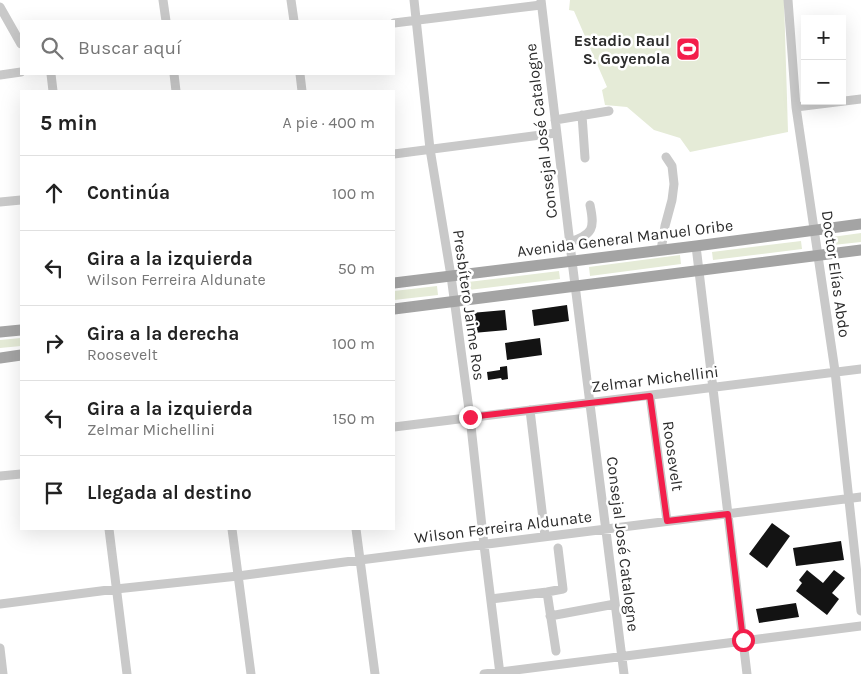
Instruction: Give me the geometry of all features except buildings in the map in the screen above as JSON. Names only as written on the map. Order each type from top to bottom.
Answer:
[{"type":"main road","name":"Avenida General Manuel Oribe","points":[[395,283],[861,224]]},
{"type":"main road","points":[[395,309],[861,250]]},
{"type":"main road","points":[[0,332],[20,330]]},
{"type":"main road","points":[[0,358],[20,355]]},
{"type":"street","points":[[164,0],[166,20]]},
{"type":"street","points":[[291,0],[294,20]]},
{"type":"street","name":"Presbítero Jaime Ros","points":[[414,0],[430,149],[451,276],[470,417],[500,673]]},
{"type":"street","name":"Doctor Elías Abdo","points":[[788,0],[796,107],[834,372],[861,611]]},
{"type":"street","points":[[395,23],[541,3]]},
{"type":"street","name":"Consejal José Catalogne","points":[[541,3],[624,674]]},
{"type":"street","points":[[0,7],[20,42]]},
{"type":"street","points":[[0,75],[20,72]]},
{"type":"street","points":[[51,75],[53,90]]},
{"type":"street","points":[[174,75],[176,90]]},
{"type":"street","points":[[300,75],[302,90]]},
{"type":"street","points":[[796,107],[861,99]]},
{"type":"street","points":[[555,120],[609,111]]},
{"type":"street","points":[[582,115],[585,158]]},
{"type":"street","points":[[395,154],[556,133]]},
{"type":"street","points":[[661,250],[674,184],[672,166],[666,157]]},
{"type":"street","points":[[0,202],[20,200]]},
{"type":"street","points":[[570,242],[584,237],[591,230],[593,220],[590,205]]},
{"type":"street","points":[[696,246],[747,674]]},
{"type":"street","name":"Zelmar Michellini","points":[[395,427],[861,369]]},
{"type":"street","name":"Roosevelt","points":[[650,396],[667,521]]},
{"type":"street","points":[[530,410],[545,536]]},
{"type":"street","points":[[0,476],[20,474]]},
{"type":"street","name":"Wilson Ferreira Aldunate","points":[[0,604],[238,576],[861,497]]},
{"type":"street","points":[[109,530],[127,674]]},
{"type":"street","points":[[232,530],[251,674]]},
{"type":"street","points":[[356,530],[375,674]]},
{"type":"street","points":[[491,599],[564,589],[558,548]]},
{"type":"street","points":[[547,592],[556,651]]},
{"type":"street","points":[[550,616],[615,604]]},
{"type":"street","points":[[484,674],[861,626]]},
{"type":"street","points":[[0,648],[3,674]]},
{"type":"green space","name":"Estadio Raul S. Goyenola","points":[[570,0],[784,0],[788,132],[690,152],[680,138],[654,130],[627,107],[605,105],[602,90],[607,87],[574,11],[569,10]]},
{"type":"green space","points":[[861,233],[861,242],[833,245],[832,237]]},
{"type":"green space","points":[[801,241],[802,249],[713,260],[712,252]]},
{"type":"green space","points":[[680,255],[681,264],[590,276],[589,267]]},
{"type":"green space","points":[[559,271],[560,279],[469,290],[468,282]]},
{"type":"green space","points":[[437,286],[438,295],[395,300],[395,291]]},
{"type":"green space","points":[[20,338],[20,346],[0,348],[0,340]]},
{"type":"place","name":"Estadio Raul S. Goyenola","points":[[688,49]]},
{"type":"route","points":[[470,417],[650,396],[667,521],[728,514],[743,640]]}]
